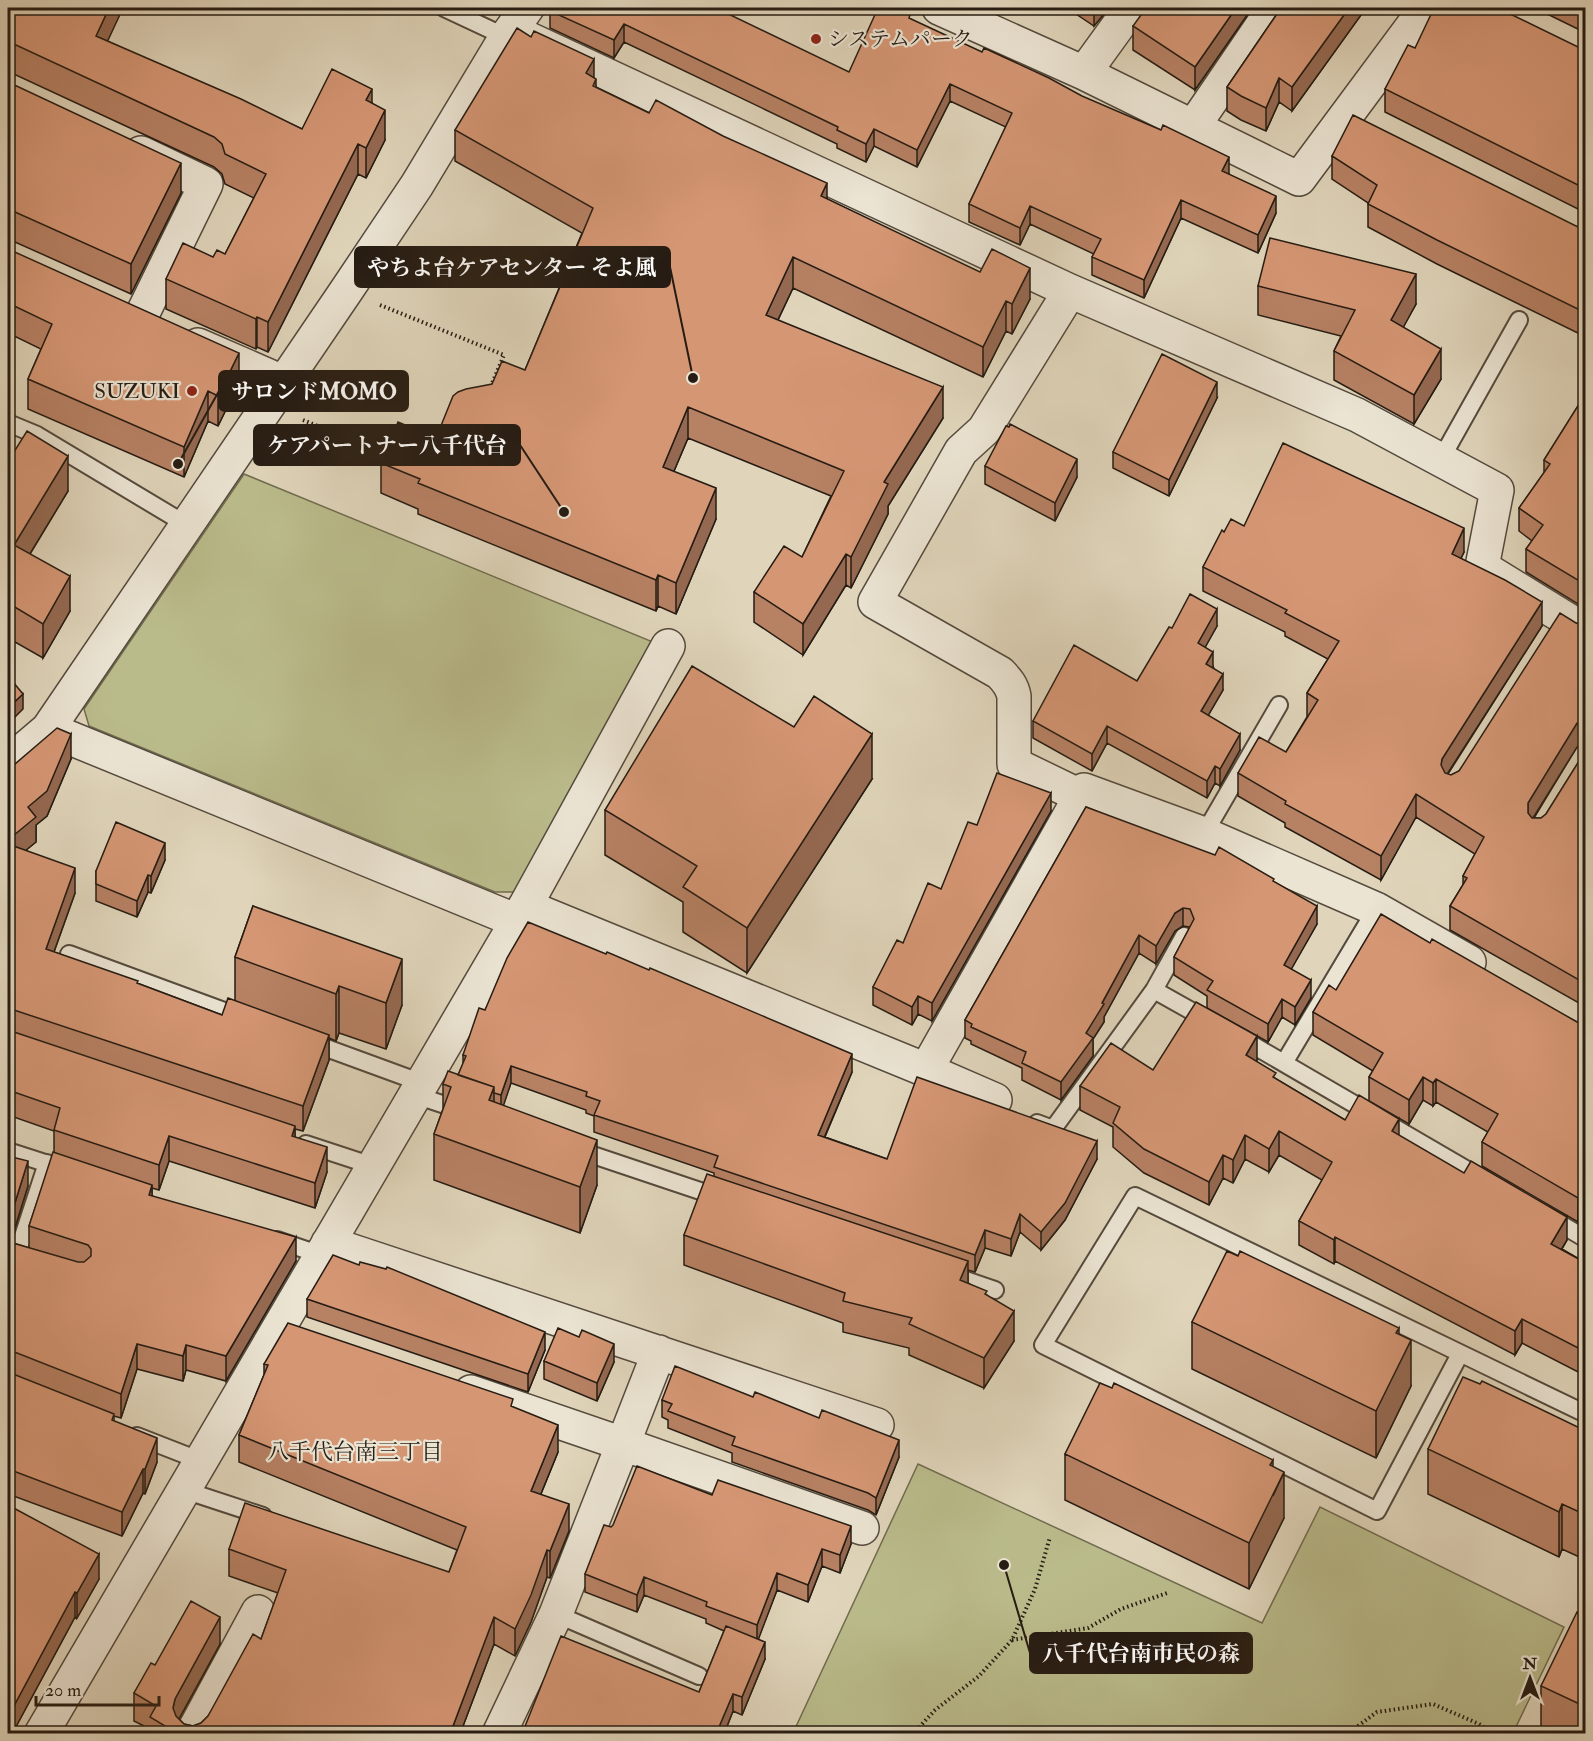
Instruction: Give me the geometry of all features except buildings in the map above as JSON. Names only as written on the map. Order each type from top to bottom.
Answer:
[{"type":"street","points":[[939,8],[1084,74],[1299,179],[1426,8]]},
{"type":"street","points":[[1084,74],[1131,8]]},
{"type":"street","points":[[1193,127],[1274,8]]},
{"type":"street","points":[[8,762],[48,729],[277,395],[417,185],[515,25],[1070,291],[1357,415],[1497,490],[1482,567],[1574,626]]},
{"type":"street","points":[[1347,114],[1378,129]]},
{"type":"street","points":[[112,140],[206,184],[140,320]]},
{"type":"street","points":[[1070,291],[984,430],[960,451],[875,602],[1000,674],[1013,688],[1014,764],[1080,796]]},
{"type":"street","points":[[109,306],[140,320],[277,395]]},
{"type":"street","points":[[41,1734],[521,913],[668,646]]},
{"type":"street","points":[[48,729],[521,913],[796,1009],[1010,1110]]},
{"type":"street","points":[[926,1070],[1084,790],[1204,834],[1376,909],[1493,976]]},
{"type":"street","points":[[325,1249],[659,1352],[877,1425]]},
{"type":"street","points":[[279,1327],[312,1338]]},
{"type":"street","points":[[499,1734],[556,1614],[659,1352]]},
{"type":"street","points":[[445,1384],[862,1528]]},
{"type":"street","points":[[192,1734],[258,1612]]},
{"type":"lane","points":[[444,8],[515,25]]},
{"type":"lane","points":[[1441,459],[1519,320]]},
{"type":"lane","points":[[8,423],[37,435],[187,525]]},
{"type":"lane","points":[[1204,834],[1279,705]]},
{"type":"lane","points":[[1284,1063],[1376,909]]},
{"type":"lane","points":[[1010,1110],[1053,1129],[1154,990],[1184,936]]},
{"type":"lane","points":[[69,954],[256,1023]]},
{"type":"lane","points":[[1154,990],[1505,1192]]},
{"type":"lane","points":[[289,1035],[482,1117]]},
{"type":"lane","points":[[296,1140],[373,1166]]},
{"type":"lane","points":[[560,1144],[739,1204]]},
{"type":"lane","points":[[8,1151],[80,1174]]},
{"type":"lane","points":[[38,1265],[16,1258],[47,1163]]},
{"type":"lane","points":[[1460,1354],[1377,1510],[1043,1346],[1135,1196],[1586,1414]]},
{"type":"lane","points":[[1535,1209],[1586,1239]]},
{"type":"lane","points":[[267,1237],[325,1249]]},
{"type":"lane","points":[[928,1268],[995,1290]]},
{"type":"lane","points":[[126,1432],[201,1461]]},
{"type":"lane","points":[[184,1490],[282,1523]]},
{"type":"lane","points":[[556,1614],[699,1676]]},
{"type":"path","points":[[346,291],[504,355],[486,396]]},
{"type":"path","points":[[277,395],[391,456]]},
{"type":"path","points":[[913,1734],[935,1710],[979,1676],[1012,1640],[1035,1589],[1050,1537]]},
{"type":"path","points":[[1012,1640],[1088,1628],[1121,1609],[1167,1593]]},
{"type":"path","points":[[1347,1734],[1377,1712],[1433,1704],[1479,1724],[1494,1734]]},
{"type":"green space","points":[[244,474],[653,642],[515,892],[495,892],[89,726],[84,709]]},
{"type":"green space","points":[[918,1464],[1262,1623],[1320,1507],[1564,1627],[1513,1733],[793,1733]]},
{"type":"place","name":"システムパーク","points":[[816,39]]},
{"type":"place","name":"やちよ台ケアセンター そよ風","points":[[693,378]]},
{"type":"place","name":"SUZUKI","points":[[192,391]]},
{"type":"place","name":"サロンドMOMO","points":[[178,464]]},
{"type":"place","name":"ケアパートナー八千代台","points":[[564,512]]},
{"type":"place","name":"八千代台南市民の森","points":[[1004,1565]]},
{"type":"district","name":"八千代台南三丁目","points":[[355,1451]]}]
